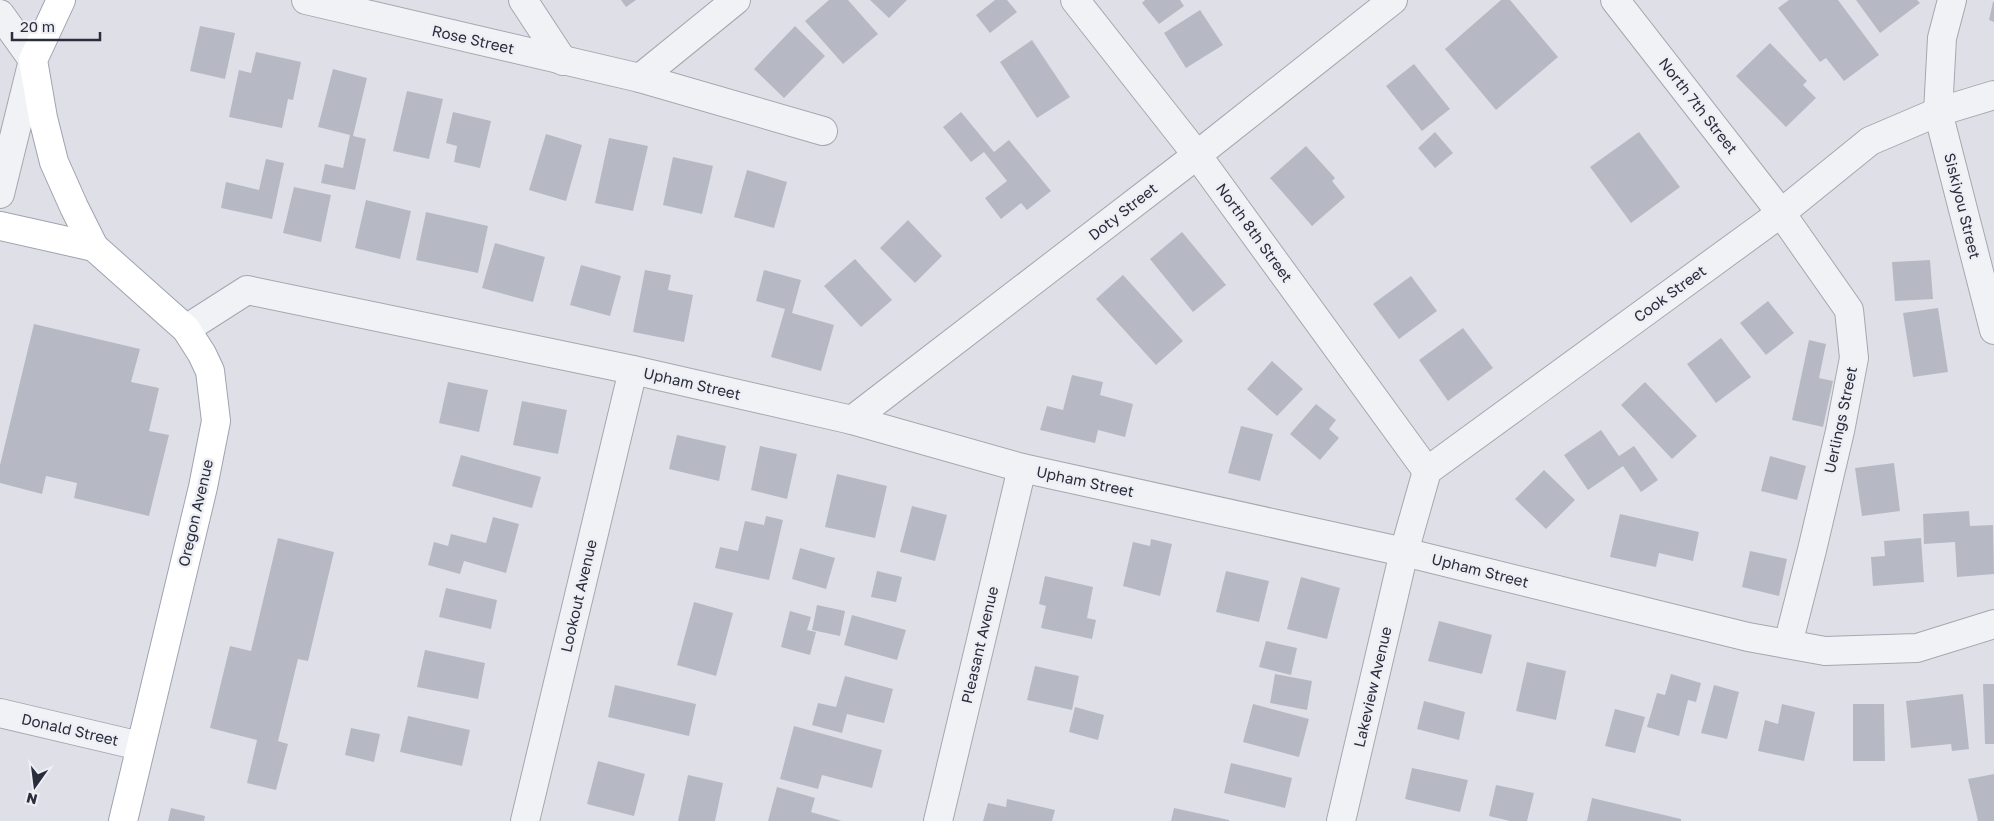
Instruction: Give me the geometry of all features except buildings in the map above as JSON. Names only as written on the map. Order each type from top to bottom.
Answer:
[{"type":"main road","points":[[61,0],[33,60],[42,118],[54,162],[94,247]]},
{"type":"main road","points":[[0,226],[94,247]]},
{"type":"main road","name":"Oregon Avenue","points":[[94,247],[186,329],[202,354],[210,372],[216,421],[201,496],[123,821]]},
{"type":"street","name":"Rose Street","points":[[306,0],[563,62],[640,78],[823,131]]},
{"type":"street","points":[[523,0],[563,62]]},
{"type":"street","points":[[640,78],[736,0]]},
{"type":"street","name":"North 8th Street","points":[[1075,0],[1197,155],[1428,471]]},
{"type":"street","name":"Doty Street","points":[[852,420],[1197,155],[1393,0]]},
{"type":"street","name":"North 7th Street","points":[[1615,0],[1781,212]]},
{"type":"street","points":[[1938,112],[1942,38],[1952,0]]},
{"type":"street","points":[[0,14],[33,60],[0,194]]},
{"type":"street","name":"Cook Street","points":[[1428,471],[1781,212],[1870,141],[1938,112],[1994,95]]},
{"type":"street","name":"Siskiyou Street","points":[[1938,112],[1994,330]]},
{"type":"street","name":"Uerlings Street","points":[[1781,212],[1849,310],[1854,358],[1832,468],[1788,644]]},
{"type":"street","name":"Upham Street","points":[[186,329],[247,290],[633,370],[852,420],[1022,468],[1404,552],[1738,635],[1824,650],[1916,648],[1994,624]]},
{"type":"street","name":"Lookout Avenue","points":[[525,821],[633,370]]},
{"type":"street","name":"Pleasant Avenue","points":[[938,821],[1022,468]]},
{"type":"street","points":[[1404,552],[1428,471]]},
{"type":"street","name":"Lakeview Avenue","points":[[1341,821],[1404,552]]},
{"type":"street","name":"Donald Street","points":[[0,713],[140,746]]}]
